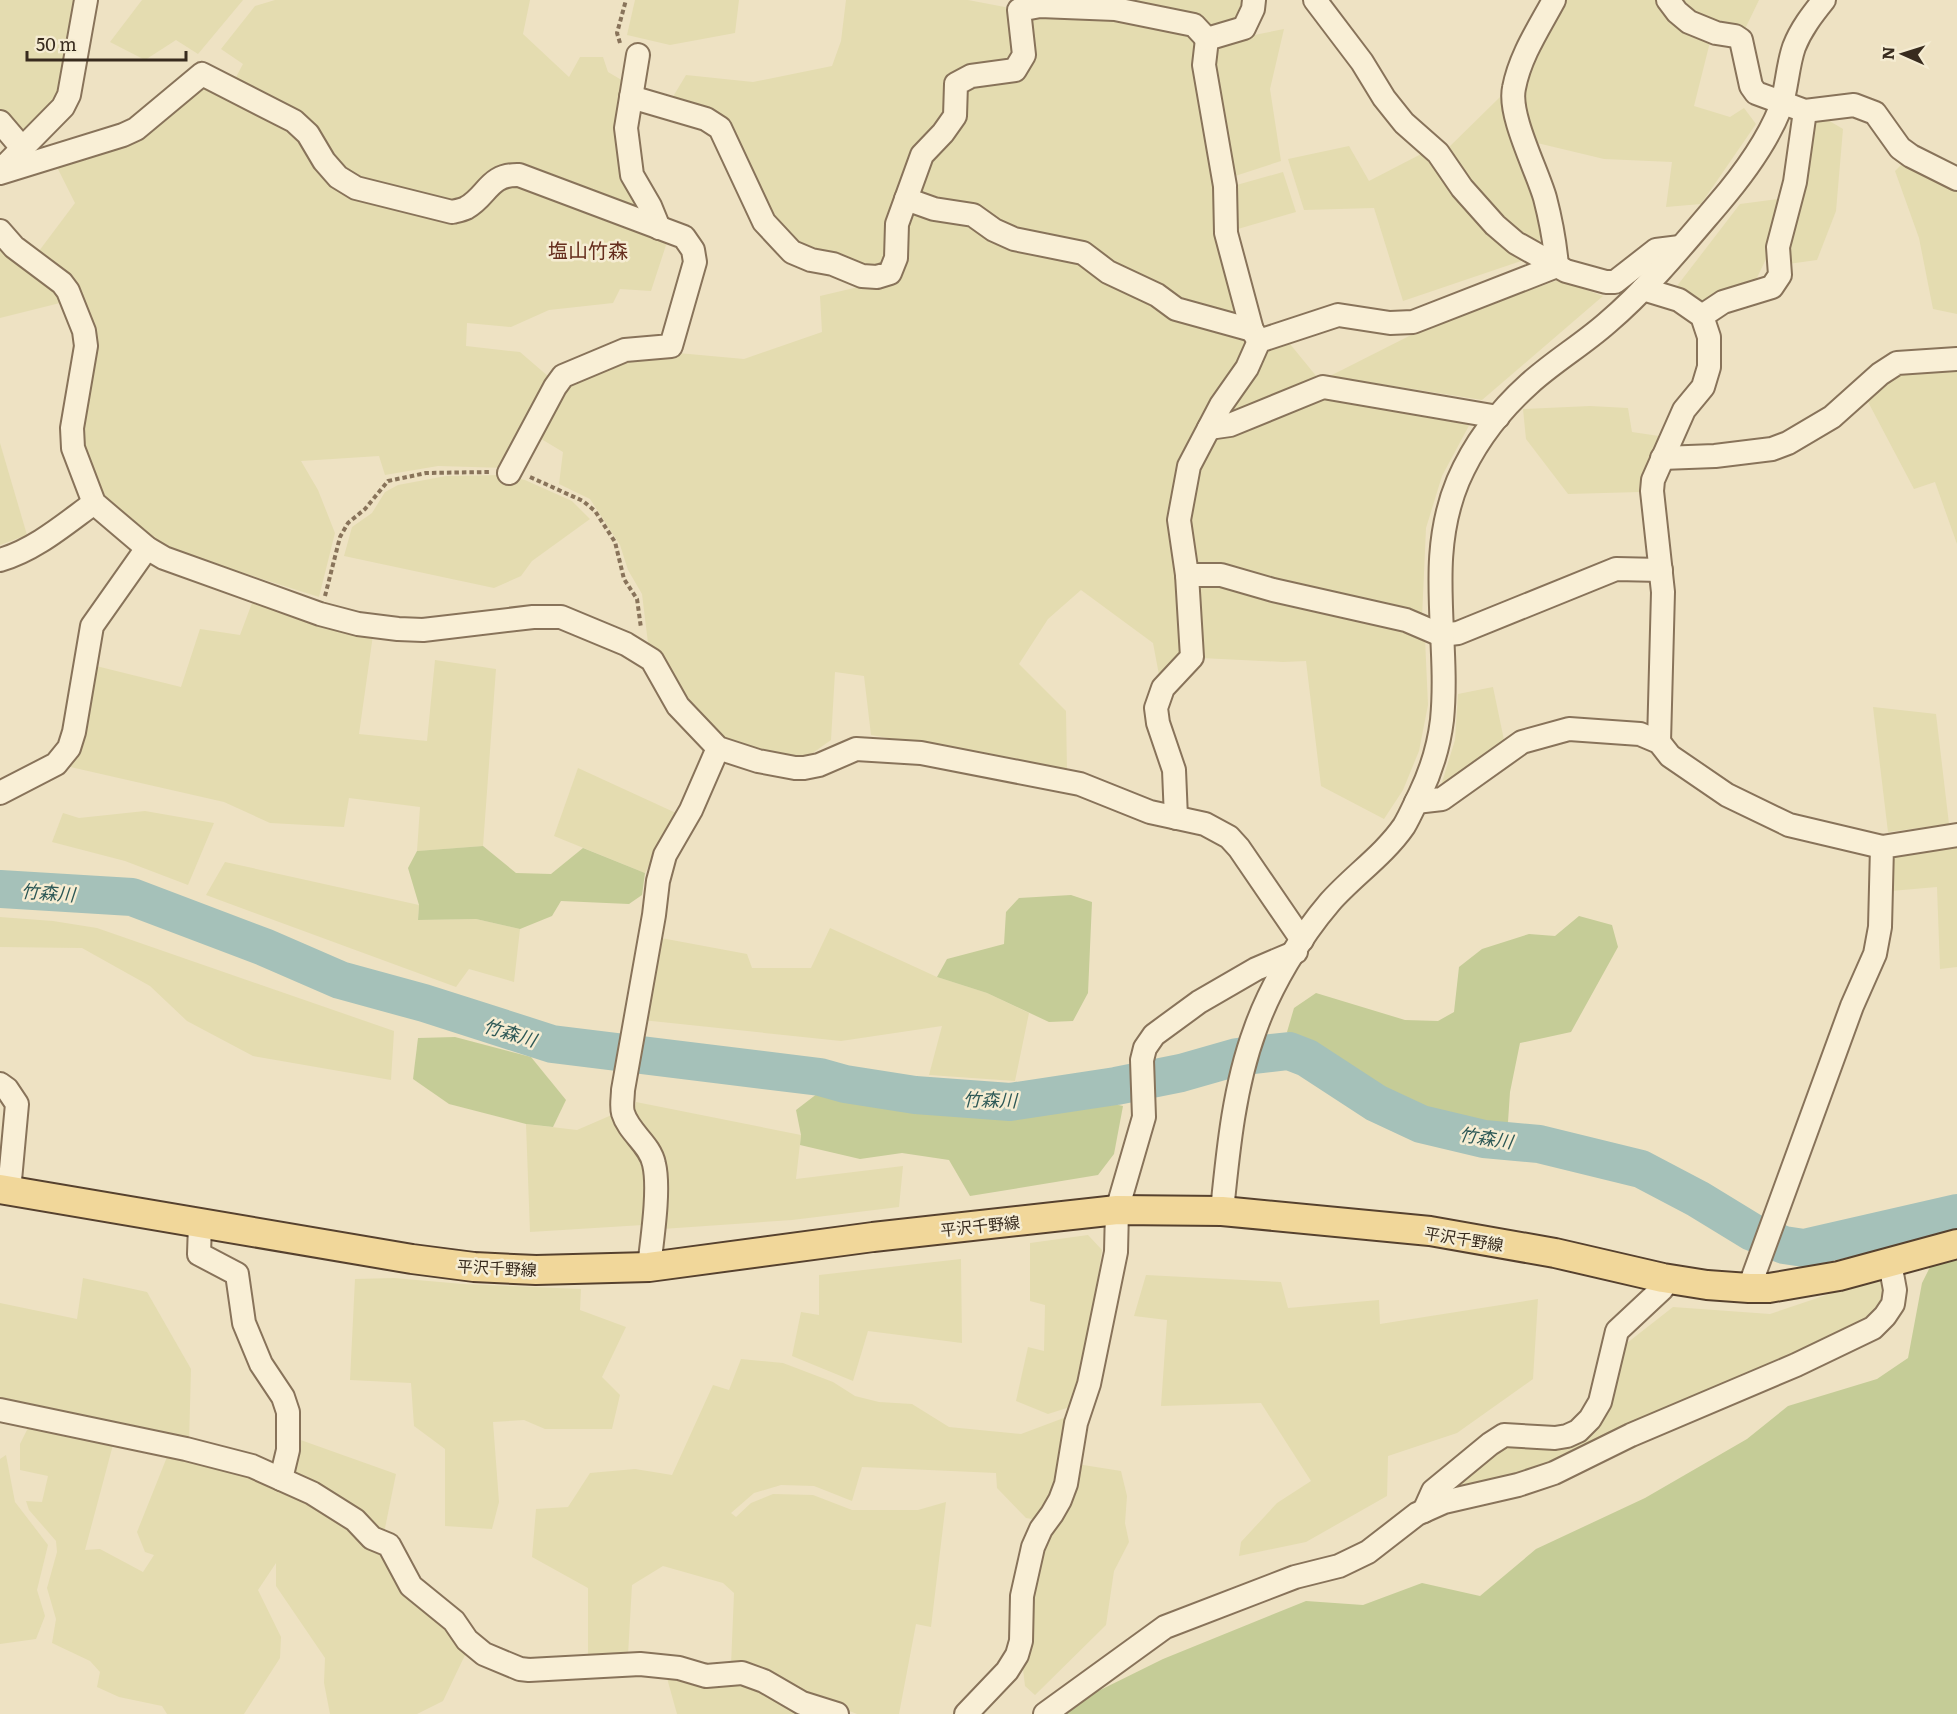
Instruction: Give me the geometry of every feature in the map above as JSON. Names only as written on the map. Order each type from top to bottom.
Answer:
[{"type":"main road","name":"平沢千野線","points":[[4,1190],[200,1224],[474,1267],[536,1270],[649,1267],[873,1237],[1117,1210],[1222,1211],[1430,1232],[1555,1253],[1663,1278],[1707,1285],[1749,1288],[1792,1284],[1890,1263],[1957,1244]]},
{"type":"street","points":[[0,172],[63,107],[69,95],[86,0]]},
{"type":"street","points":[[1207,39],[1244,28],[1253,9],[1254,0]]},
{"type":"street","points":[[1315,0],[1404,123],[1438,153],[1462,188],[1495,225],[1516,243],[1566,271],[1606,282],[1615,282],[1656,250],[1680,248]]},
{"type":"street","points":[[1554,0],[1527,49],[1513,89],[1513,106],[1544,197],[1555,242],[1557,266]]},
{"type":"street","points":[[1668,0],[1689,22],[1716,33],[1735,36],[1741,40],[1750,86],[1756,93],[1805,111],[1854,105],[1875,113],[1900,148],[1957,179]]},
{"type":"street","points":[[1222,1211],[1227,1158],[1239,1088],[1254,1031],[1274,989],[1299,946],[1331,901],[1404,826],[1434,758],[1442,724],[1444,693],[1439,577],[1441,546],[1446,517],[1463,471],[1478,442],[1529,384],[1607,323],[1643,289],[1720,201],[1765,142],[1782,103],[1794,48],[1807,21],[1824,0]]},
{"type":"street","points":[[630,98],[706,119],[720,128],[764,222],[792,252],[811,260],[833,264],[862,276],[878,277],[890,273],[896,258],[897,224],[922,155],[943,133],[955,116],[956,84],[971,76],[1016,70],[1024,55],[1019,10],[1040,6],[1115,9],[1194,25],[1207,39],[1204,65],[1225,186],[1226,233],[1255,336],[1247,368],[1221,405],[1189,466],[1179,519],[1187,575],[1192,657],[1164,688],[1156,708],[1158,723],[1174,770],[1176,818]]},
{"type":"street","points":[[638,55],[626,128],[632,175],[650,206],[659,228]]},
{"type":"street","points":[[0,172],[136,129],[202,74],[294,121],[308,134],[324,161],[338,177],[356,188],[452,212],[467,208],[492,183],[506,174],[519,175],[684,237],[693,250],[695,262],[671,346],[625,350],[563,376],[509,473]]},
{"type":"street","points":[[1702,316],[1723,302],[1772,286],[1780,275],[1778,247],[1795,182],[1805,111]]},
{"type":"street","points":[[0,122],[23,149]]},
{"type":"street","points":[[906,199],[934,209],[973,215],[994,230],[1014,239],[1083,253],[1108,272],[1156,295],[1176,309],[1255,336],[1338,315],[1390,323],[1413,322],[1557,266]]},
{"type":"street","points":[[0,231],[14,247],[62,283],[68,291],[84,331],[86,346],[72,438],[73,448],[94,503],[147,548],[164,558],[320,614],[358,624],[423,630],[533,617],[561,617],[585,625],[626,644],[652,660],[678,706],[718,748],[758,761],[795,768],[819,765],[856,749],[921,753],[1080,784],[1150,812],[1205,824],[1229,837],[1239,848],[1299,946]]},
{"type":"street","points":[[1643,289],[1679,300],[1702,316],[1709,337],[1709,367],[1703,387],[1684,410],[1653,480],[1652,491],[1663,592],[1659,742]]},
{"type":"street","points":[[1662,458],[1715,456],[1772,449],[1832,417],[1880,374],[1897,363],[1957,359]]},
{"type":"street","points":[[1209,428],[1230,425],[1323,387],[1498,417]]},
{"type":"street","points":[[0,560],[11,557],[47,537],[94,503]]},
{"type":"street","points":[[0,793],[56,764],[69,748],[74,732],[92,626],[147,548]]},
{"type":"street","points":[[1187,575],[1221,575],[1273,590],[1406,620],[1441,635],[1458,633],[1616,569],[1661,570]]},
{"type":"street","points":[[1416,802],[1442,799],[1522,742],[1569,729],[1640,734],[1659,742],[1670,756],[1727,795],[1789,825],[1882,847],[1957,835]]},
{"type":"street","points":[[649,1267],[656,1186],[654,1163],[622,1112],[623,1090],[658,881],[665,855],[691,810],[718,748]]},
{"type":"street","points":[[1749,1288],[1852,1006],[1875,954],[1880,927],[1882,847]]},
{"type":"street","points":[[966,1714],[1007,1671],[1017,1655],[1021,1641],[1022,1596],[1033,1547],[1041,1529],[1060,1500],[1066,1484],[1076,1423],[1089,1384],[1116,1252],[1117,1210],[1144,1117],[1142,1060],[1145,1048],[1154,1035],[1199,1002],[1299,946]]},
{"type":"street","points":[[0,1084],[7,1089],[17,1104],[4,1190]]},
{"type":"street","points":[[200,1224],[200,1254],[237,1274],[244,1323],[261,1364],[284,1397],[288,1412],[288,1450],[281,1479]]},
{"type":"street","points":[[1045,1714],[1165,1627],[1295,1577],[1339,1566],[1368,1552],[1417,1514],[1444,1502],[1518,1485],[1554,1473],[1631,1435],[1797,1365],[1873,1328],[1893,1304],[1895,1290],[1890,1263]]},
{"type":"street","points":[[1424,1511],[1432,1491],[1490,1444],[1504,1436],[1555,1438],[1578,1431],[1590,1419],[1600,1402],[1617,1331],[1662,1289],[1663,1278]]},
{"type":"street","points":[[0,1410],[186,1449],[252,1466],[312,1493],[355,1520],[372,1538],[389,1545],[411,1586],[454,1621],[467,1640],[484,1654],[520,1669],[640,1664],[678,1668],[706,1676],[742,1673],[764,1681],[802,1703],[837,1714]]},
{"type":"path","points":[[626,0],[617,33],[621,45],[638,55]]},
{"type":"path","points":[[320,614],[340,537],[348,523],[365,509],[388,481],[426,472],[499,471],[530,477],[583,501],[595,511],[615,542],[624,579],[637,599],[641,618],[641,653]]},
{"type":"shaded area","points":[[0,0],[76,0],[61,90],[50,110],[21,133],[0,111]]},
{"type":"shaded area","points":[[142,0],[243,0],[198,54],[176,40],[145,60],[110,42]]},
{"type":"shaded area","points":[[275,0],[530,0],[523,34],[569,77],[580,57],[603,57],[608,72],[625,82],[637,210],[519,168],[459,204],[358,182],[235,79],[243,64],[221,49],[255,6]]},
{"type":"shaded area","points":[[635,0],[739,0],[735,33],[670,45],[627,35]]},
{"type":"shaded area","points":[[846,0],[968,0],[1010,8],[1015,55],[1007,65],[968,69],[893,255],[883,268],[869,271],[794,248],[766,213],[733,141],[671,100],[686,75],[753,82],[832,66],[841,41]]},
{"type":"shaded area","points":[[1117,0],[1248,0],[1239,21],[1209,30]]},
{"type":"shaded area","points":[[1563,0],[1660,0],[1711,38],[1694,106],[1730,117],[1744,108],[1756,124],[1701,204],[1666,207],[1672,162],[1604,159],[1533,142],[1520,86]]},
{"type":"shaded area","points":[[1675,0],[1759,0],[1744,31],[1705,24]]},
{"type":"shaded area","points":[[1026,14],[1113,16],[1190,32],[1199,42],[1239,311],[1233,318],[1182,304],[1010,228],[982,207],[915,195],[961,89],[1015,76]]},
{"type":"shaded area","points":[[1284,29],[1270,89],[1281,161],[1232,177],[1210,62],[1214,43]]},
{"type":"shaded area","points":[[207,84],[289,126],[326,173],[451,218],[506,181],[669,236],[651,291],[620,289],[613,303],[549,310],[511,327],[467,323],[466,346],[520,352],[549,377],[506,468],[438,466],[385,475],[379,456],[301,461],[318,490],[335,533],[319,597],[177,552],[151,538],[101,498],[79,451],[91,333],[36,255],[75,203],[55,163]]},
{"type":"shaded area","points":[[1500,97],[1542,221],[1539,244],[1522,237],[1487,206],[1445,151]]},
{"type":"shaded area","points":[[1821,116],[1843,129],[1836,211],[1817,260],[1788,264],[1784,248],[1808,128]]},
{"type":"shaded area","points":[[1349,146],[1369,181],[1427,151],[1524,260],[1403,301],[1374,208],[1304,210],[1288,159]]},
{"type":"shaded area","points":[[1904,162],[1957,185],[1957,314],[1933,309],[1919,238],[1895,171]]},
{"type":"shaded area","points":[[1283,172],[1296,212],[1231,231],[1233,186]]},
{"type":"shaded area","points":[[1778,199],[1766,259],[1754,284],[1703,302],[1677,286],[1740,204]]},
{"type":"shaded area","points":[[910,209],[937,214],[1081,259],[1241,336],[1249,349],[1184,456],[1169,511],[1178,577],[1182,656],[1159,675],[1153,643],[1081,590],[1048,619],[1019,664],[1066,711],[1067,770],[871,735],[864,676],[835,672],[831,740],[810,755],[789,759],[721,740],[687,702],[648,643],[642,594],[628,570],[620,545],[590,499],[559,484],[563,452],[538,437],[567,383],[628,360],[678,353],[744,359],[822,332],[820,296],[888,280]]},
{"type":"shaded area","points":[[0,246],[55,285],[64,302],[0,318]]},
{"type":"shaded area","points":[[1558,280],[1603,296],[1482,400],[1330,376],[1425,328]]},
{"type":"shaded area","points":[[1290,344],[1317,377],[1239,416],[1224,414],[1266,350]]},
{"type":"shaded area","points":[[1957,366],[1957,544],[1935,482],[1914,489],[1866,398],[1892,373]]},
{"type":"shaded area","points":[[1327,394],[1472,420],[1442,476],[1426,528],[1422,618],[1193,567],[1188,520],[1195,471],[1209,437]]},
{"type":"shaded area","points":[[1590,406],[1628,408],[1632,432],[1659,436],[1640,492],[1568,494],[1526,439],[1523,409]]},
{"type":"shaded area","points":[[0,443],[27,535],[0,545]]},
{"type":"shaded area","points":[[500,475],[525,480],[572,501],[590,519],[532,561],[521,576],[494,588],[344,556],[352,527],[372,513],[385,492],[398,485],[446,476]]},
{"type":"shaded area","points":[[1195,580],[1404,630],[1425,638],[1428,705],[1419,751],[1403,790],[1384,819],[1321,786],[1306,661],[1201,658]]},
{"type":"shaded area","points":[[252,603],[373,635],[359,734],[427,741],[435,660],[496,669],[483,846],[417,851],[420,807],[349,798],[344,827],[270,823],[224,802],[66,766],[88,664],[181,687],[200,629],[240,635]]},
{"type":"shaded area","points":[[1493,687],[1504,740],[1440,789],[1455,740],[1458,694]]},
{"type":"shaded area","points":[[1873,707],[1936,714],[1949,824],[1888,832]]},
{"type":"shaded area","points":[[578,768],[676,813],[645,873],[554,836]]},
{"type":"shaded area","points":[[145,811],[214,823],[188,885],[125,861],[52,842],[63,813],[79,818]]},
{"type":"shaded area","points":[[1957,844],[1957,967],[1940,969],[1937,887],[1891,891],[1890,852]]},
{"type":"shaded area","points":[[225,862],[419,905],[418,920],[476,919],[520,929],[514,982],[469,969],[456,987],[206,895]]},
{"type":"shaded area","points":[[0,917],[53,921],[97,928],[394,1031],[391,1080],[253,1056],[187,1021],[150,986],[82,948],[0,947]]},
{"type":"shaded area","points":[[830,928],[937,977],[987,993],[1029,1013],[1015,1081],[929,1075],[942,1026],[841,1041],[642,1020],[661,938],[747,954],[752,968],[811,968]]},
{"type":"shaded area","points":[[636,1102],[801,1135],[796,1179],[903,1166],[899,1207],[792,1220],[662,1229],[667,1166],[633,1117]]},
{"type":"shaded area","points":[[614,1114],[639,1149],[647,1179],[643,1225],[530,1232],[526,1124],[577,1130]]},
{"type":"shaded area","points":[[1088,1235],[1102,1250],[1087,1354],[1070,1407],[1048,1414],[1016,1401],[1028,1347],[1044,1351],[1045,1305],[1030,1301],[1030,1243]]},
{"type":"shaded area","points":[[961,1259],[962,1343],[868,1331],[853,1381],[792,1356],[801,1312],[819,1315],[819,1275]]},
{"type":"shaded area","points":[[1146,1275],[1281,1282],[1288,1308],[1379,1300],[1380,1324],[1538,1299],[1533,1379],[1457,1433],[1388,1456],[1387,1496],[1306,1542],[1239,1556],[1241,1542],[1277,1503],[1311,1481],[1261,1403],[1161,1406],[1167,1320],[1134,1316]]},
{"type":"shaded area","points":[[1886,1275],[1888,1299],[1863,1324],[1541,1473],[1442,1492],[1501,1446],[1563,1446],[1617,1368],[1627,1343],[1673,1307],[1770,1314]]},
{"type":"shaded area","points":[[83,1278],[147,1292],[191,1369],[189,1443],[0,1406],[0,1303],[77,1319]]},
{"type":"shaded area","points":[[394,1278],[463,1284],[581,1289],[580,1310],[626,1327],[602,1377],[620,1395],[612,1429],[545,1429],[524,1420],[493,1422],[499,1502],[492,1529],[445,1526],[445,1449],[414,1426],[411,1383],[350,1380],[355,1279]]},
{"type":"shaded area","points":[[741,1359],[783,1363],[833,1382],[855,1396],[879,1402],[912,1404],[949,1427],[1021,1434],[1069,1416],[1057,1495],[1038,1520],[1026,1518],[997,1488],[996,1473],[862,1467],[852,1501],[814,1486],[781,1485],[754,1493],[731,1513],[736,1517],[751,1503],[773,1494],[813,1495],[852,1510],[918,1510],[946,1502],[931,1627],[916,1624],[899,1714],[857,1714],[731,1665],[734,1593],[723,1583],[663,1566],[632,1585],[628,1655],[588,1656],[588,1588],[532,1557],[536,1509],[568,1507],[590,1473],[635,1469],[672,1475],[713,1385],[729,1390]]},
{"type":"shaded area","points":[[30,1424],[114,1441],[85,1550],[100,1549],[143,1572],[154,1555],[145,1552],[137,1532],[169,1452],[251,1471],[351,1521],[450,1625],[466,1653],[443,1701],[417,1714],[330,1714],[324,1683],[325,1658],[276,1586],[276,1563],[258,1590],[281,1637],[280,1658],[244,1714],[167,1714],[162,1706],[119,1697],[97,1687],[100,1672],[90,1661],[52,1643],[56,1619],[47,1588],[57,1552],[56,1541],[29,1510],[26,1501],[42,1502],[48,1476],[20,1470],[20,1444]]},
{"type":"shaded area","points":[[295,1438],[396,1474],[384,1533],[289,1473]]},
{"type":"shaded area","points":[[6,1455],[15,1502],[48,1545],[37,1590],[45,1616],[36,1639],[0,1644],[0,1459]]},
{"type":"shaded area","points":[[1077,1464],[1121,1471],[1127,1496],[1125,1523],[1129,1542],[1114,1571],[1106,1625],[1035,1695],[1025,1686],[1023,1669],[1033,1631],[1031,1597],[1043,1543]]},
{"type":"shaded area","points":[[665,1671],[740,1679],[814,1714],[677,1714]]},
{"type":"green space","points":[[483,846],[516,873],[551,874],[583,848],[645,873],[642,895],[629,904],[561,901],[552,916],[520,929],[476,919],[418,920],[419,905],[408,868],[417,851]]},
{"type":"green space","points":[[1071,895],[1092,902],[1088,993],[1073,1021],[1049,1022],[987,993],[937,977],[947,959],[1004,944],[1006,912],[1019,898]]},
{"type":"green space","points":[[1579,916],[1612,925],[1618,947],[1571,1032],[1520,1043],[1510,1092],[1508,1122],[1485,1129],[1423,1111],[1373,1089],[1287,1032],[1294,1008],[1316,993],[1405,1020],[1438,1021],[1454,1012],[1459,967],[1482,949],[1529,934],[1555,936]]},
{"type":"green space","points":[[455,1037],[531,1057],[566,1100],[553,1127],[526,1124],[449,1104],[413,1079],[418,1038]]},
{"type":"green space","points":[[822,1090],[947,1106],[1047,1109],[1087,1098],[1123,1106],[1114,1154],[1098,1175],[970,1196],[949,1160],[902,1153],[860,1159],[800,1145],[801,1135],[796,1110]]},
{"type":"green space","points":[[1957,1248],[1957,1714],[1066,1714],[1080,1700],[1163,1659],[1306,1601],[1363,1605],[1422,1583],[1480,1596],[1536,1549],[1645,1498],[1747,1439],[1788,1406],[1877,1379],[1908,1358],[1922,1283],[1938,1251]]},
{"type":"waterway","name":"竹森川","points":[[0,889],[132,897],[264,947],[340,980],[424,1003],[552,1044],[820,1077],[845,1084],[915,1095],[1010,1102],[1116,1086],[1181,1073],[1237,1057],[1289,1051],[1307,1058],[1376,1103],[1421,1124],[1484,1139],[1539,1144],[1641,1169],[1698,1199],[1752,1232],[1784,1245],[1804,1248],[1957,1213]]},
{"type":"district","name":"塩山竹森","points":[[588,249]]}]
